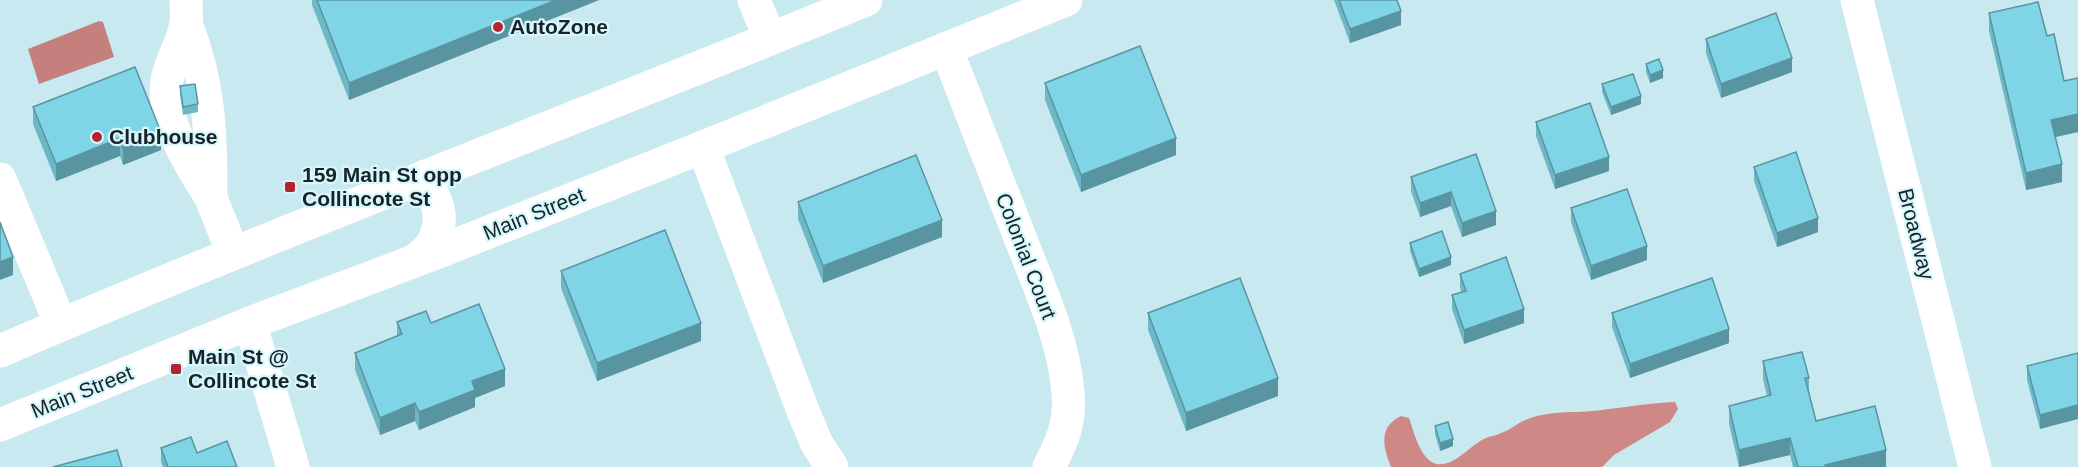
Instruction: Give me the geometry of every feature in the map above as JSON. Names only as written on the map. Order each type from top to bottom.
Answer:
[{"type":"main road","points":[[754,0],[770,39]]},
{"type":"main road","points":[[0,351],[425,176],[866,0]]},
{"type":"main road","name":"Main Street","points":[[0,425],[250,323],[704,147],[1066,0]]},
{"type":"main road","name":"Broadway","points":[[1857,0],[1976,467]]},
{"type":"main road","points":[[186,12],[167,83],[168,104],[172,124],[182,148],[211,198],[233,254]]},
{"type":"main road","name":"Colonial Court","points":[[946,48],[1058,339],[1069,395],[1068,418],[1063,442],[1049,467]]},
{"type":"main road","points":[[704,147],[803,411],[818,444],[832,467]]},
{"type":"main road","points":[[406,264],[421,257],[429,249],[438,227],[438,208],[425,176]]},
{"type":"main road","points":[[0,179],[61,325]]},
{"type":"main road","points":[[250,323],[292,467]]},
{"type":"shaded area","points":[[99,21],[103,22],[114,57],[39,84],[28,49]]},
{"type":"shaded area","points":[[1675,402],[1678,409],[1670,422],[1614,455],[1602,467],[1391,467],[1386,452],[1384,438],[1386,432],[1389,426],[1401,416],[1409,418],[1418,444],[1426,457],[1436,464],[1443,464],[1456,459],[1486,438],[1541,415]]},
{"type":"building","points":[[317,0],[556,0],[349,83]]},
{"type":"building","points":[[1339,0],[1397,0],[1401,11],[1350,29]]},
{"type":"building","points":[[2038,2],[2047,36],[2054,34],[2064,81],[2078,78],[2078,114],[2051,120],[2062,164],[2026,173],[1989,13]]},
{"type":"building","points":[[1776,13],[1792,58],[1721,84],[1706,39]]},
{"type":"building","points":[[1140,46],[1176,138],[1081,175],[1045,83]]},
{"type":"building","points":[[1659,59],[1663,70],[1650,75],[1646,64]]},
{"type":"building","name":"Clubhouse","points":[[135,67],[161,132],[123,148],[120,138],[56,164],[33,107]]},
{"type":"building","points":[[1633,74],[1641,96],[1611,107],[1602,84]]},
{"type":"building","points":[[195,84],[198,104],[183,107],[180,86]]},
{"type":"building","points":[[1590,103],[1609,157],[1555,175],[1536,122]]},
{"type":"building","points":[[1796,152],[1818,218],[1777,233],[1754,167]]},
{"type":"building","points":[[1476,154],[1496,211],[1462,223],[1451,192],[1420,203],[1411,177]]},
{"type":"building","points":[[916,155],[942,220],[823,266],[798,202]]},
{"type":"building","points":[[1627,189],[1647,246],[1591,266],[1571,208]]},
{"type":"building","points":[[0,222],[13,257],[0,262]]},
{"type":"building","points":[[665,230],[701,323],[597,363],[561,271]]},
{"type":"building","points":[[1442,231],[1451,257],[1419,269],[1410,243]]},
{"type":"building","points":[[1506,257],[1524,309],[1464,330],[1452,295],[1466,291],[1460,274]]},
{"type":"building","points":[[1240,278],[1278,378],[1186,413],[1148,313]]},
{"type":"building","points":[[1712,278],[1729,329],[1630,364],[1612,313]]},
{"type":"building","points":[[479,304],[505,369],[472,381],[475,390],[419,412],[415,403],[380,418],[355,353],[402,334],[397,322],[426,311],[431,323]]},
{"type":"building","points":[[1802,352],[1809,378],[1805,378],[1816,421],[1875,406],[1886,450],[1825,465],[1826,467],[1798,467],[1790,438],[1739,450],[1729,406],[1771,395],[1763,361]]},
{"type":"building","points":[[2078,353],[2078,405],[2040,415],[2027,366]]},
{"type":"building","points":[[1448,422],[1453,439],[1440,443],[1435,426]]},
{"type":"building","points":[[191,437],[197,453],[227,441],[237,467],[168,467],[161,448]]},
{"type":"building","points":[[117,450],[122,467],[53,467]]},
{"type":"place","name":"AutoZone","points":[[498,27]]},
{"type":"place","name":"Clubhouse","points":[[97,137]]},
{"type":"place","name":"159 Main St opp Collincote St","points":[[290,187]]},
{"type":"place","name":"Main St @ Collincote St","points":[[176,369]]}]
